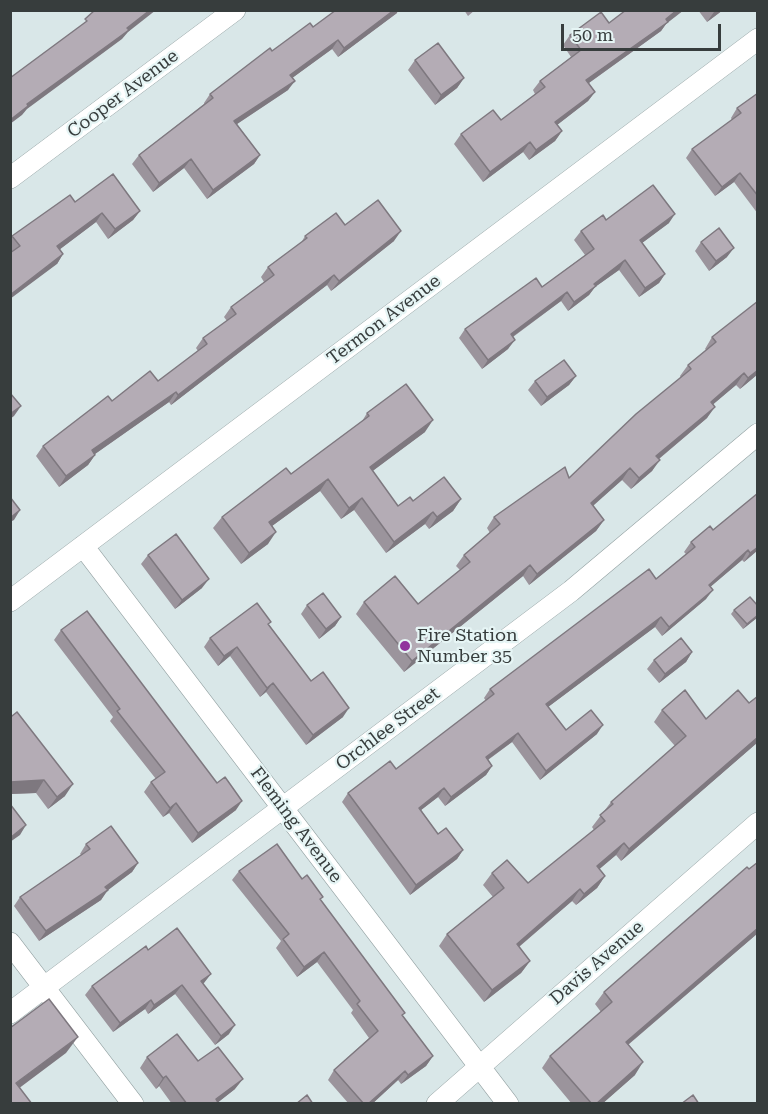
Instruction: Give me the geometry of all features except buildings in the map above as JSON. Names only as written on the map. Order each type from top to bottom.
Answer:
[{"type":"street","name":"Cooper Avenue","points":[[10,178],[235,10]]},
{"type":"street","name":"Termon Avenue","points":[[10,601],[758,39]]},
{"type":"street","name":"Orchlee Street","points":[[10,1013],[571,591],[758,434]]},
{"type":"street","name":"Fleming Avenue","points":[[83,546],[508,1104]]},
{"type":"street","name":"Davis Avenue","points":[[437,1104],[758,823]]},
{"type":"street","points":[[10,943],[133,1104]]},
{"type":"place","name":"Fire Station Number 35","points":[[405,646]]}]
